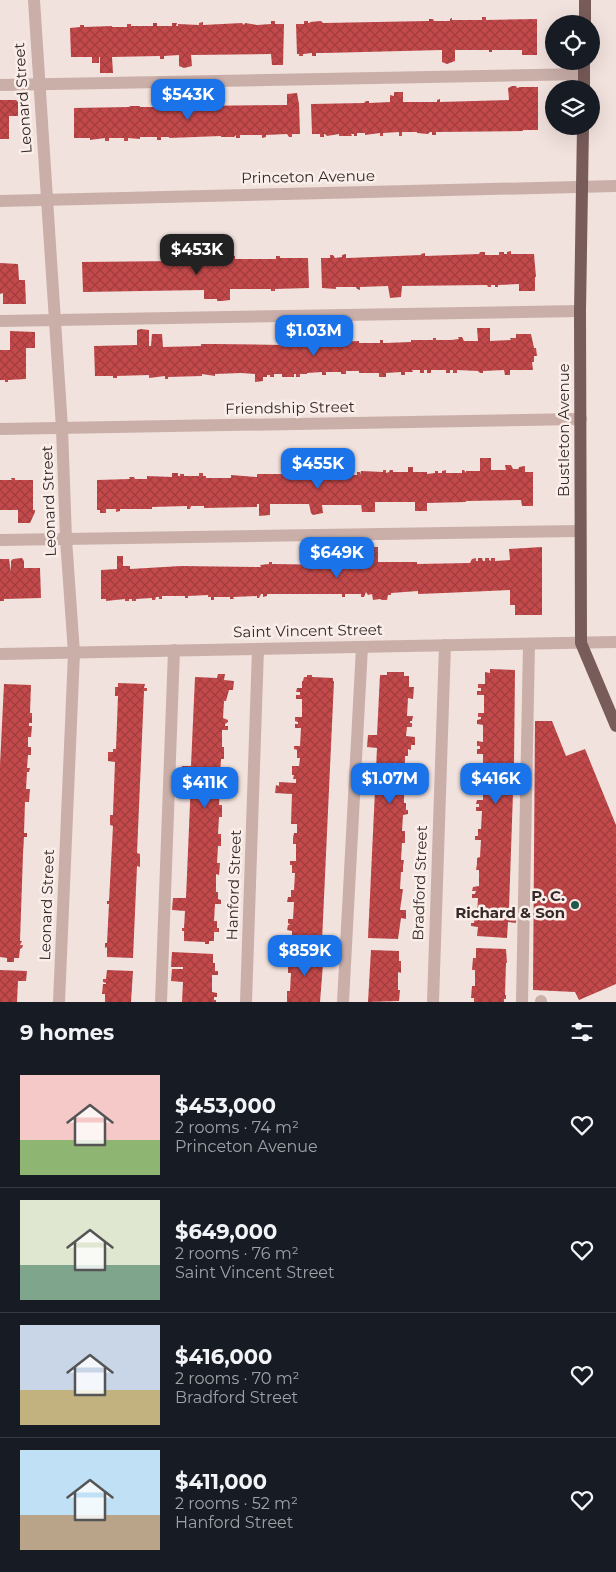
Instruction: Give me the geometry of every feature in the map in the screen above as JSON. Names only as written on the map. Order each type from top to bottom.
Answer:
[{"type":"main road","points":[[585,0],[585,15]]},
{"type":"main road","points":[[584,70],[584,80]]},
{"type":"main road","name":"Bustleton Avenue","points":[[583,135],[580,311],[581,643],[616,726]]},
{"type":"street","name":"Leonard Street","points":[[34,0],[62,428],[66,539],[74,653],[59,1002]]},
{"type":"street","points":[[0,85],[584,74]]},
{"type":"street","name":"Princeton Avenue","points":[[0,201],[616,186]]},
{"type":"street","points":[[0,320],[580,311]]},
{"type":"street","name":"Friendship Street","points":[[0,429],[581,419]]},
{"type":"street","points":[[0,540],[580,531]]},
{"type":"street","name":"Saint Vincent Street","points":[[0,654],[616,642]]},
{"type":"street","points":[[522,1002],[529,644]]},
{"type":"street","name":"Bradford Street","points":[[433,1002],[445,645]]},
{"type":"street","points":[[343,1002],[362,647]]},
{"type":"street","name":"Hanford Street","points":[[246,1002],[258,649]]},
{"type":"street","points":[[161,1002],[174,650]]},
{"type":"building","points":[[482,17],[486,17],[486,20],[537,19],[537,55],[522,55],[522,50],[492,50],[492,52],[489,52],[489,50],[455,50],[455,61],[447,64],[442,62],[442,50],[316,53],[316,56],[312,56],[312,53],[303,54],[303,56],[297,54],[296,24],[304,24],[304,21],[310,23],[321,21],[323,23],[429,21],[429,19],[433,19],[434,21],[450,21],[452,18],[452,20],[482,20]]},
{"type":"building","points":[[271,21],[275,21],[275,24],[284,24],[283,65],[272,65],[271,54],[191,55],[192,66],[184,68],[179,66],[179,55],[164,56],[164,59],[160,59],[160,56],[112,57],[113,73],[100,73],[100,57],[99,63],[92,63],[92,57],[71,57],[70,28],[80,27],[80,25],[84,25],[84,27],[127,27],[127,24],[131,24],[131,26],[153,26],[153,23],[157,23],[157,26],[172,26],[172,23],[177,23],[176,26],[178,26],[178,24],[199,25],[199,23],[203,22],[203,25],[242,23],[244,25],[245,23],[257,25],[271,24]]},
{"type":"building","points":[[512,86],[517,88],[538,87],[538,130],[436,132],[436,135],[432,135],[432,132],[428,134],[402,132],[402,136],[399,136],[399,132],[383,133],[383,136],[380,136],[380,133],[365,135],[365,133],[357,133],[357,136],[351,134],[352,136],[339,136],[339,134],[327,136],[324,134],[324,137],[320,137],[320,134],[312,134],[311,104],[364,103],[366,101],[369,101],[369,103],[390,102],[390,95],[394,96],[394,92],[403,92],[403,102],[437,102],[440,99],[440,102],[509,100],[508,88]]},
{"type":"building","points":[[297,93],[300,134],[292,134],[292,137],[289,137],[287,134],[266,135],[266,137],[262,138],[262,135],[240,135],[240,138],[236,138],[236,135],[234,137],[161,137],[161,140],[157,140],[157,137],[140,137],[140,139],[128,138],[128,141],[124,141],[124,138],[109,138],[109,141],[105,141],[105,138],[90,140],[90,138],[74,138],[74,108],[171,107],[171,104],[174,104],[174,107],[189,106],[189,104],[192,104],[192,106],[287,105],[287,94]]},
{"type":"building","points":[[0,100],[16,100],[18,102],[18,116],[9,116],[9,139],[0,139]]},
{"type":"building","points":[[511,251],[511,254],[534,254],[535,291],[519,291],[519,284],[498,285],[498,287],[495,287],[495,285],[491,285],[491,287],[487,285],[402,286],[401,297],[390,298],[388,286],[360,287],[360,290],[356,287],[322,288],[321,258],[330,258],[330,255],[333,255],[335,258],[346,254],[346,258],[348,258],[421,255],[425,253],[425,256],[479,254],[480,252],[485,252],[485,255],[499,255],[499,252],[507,254],[507,252]]},
{"type":"building","points":[[231,256],[235,256],[235,259],[276,259],[276,256],[280,256],[280,258],[308,258],[309,288],[275,289],[275,291],[271,291],[271,289],[230,289],[230,300],[222,301],[204,299],[204,290],[83,292],[82,262],[178,261],[178,258],[197,260],[197,257],[201,257],[201,260],[231,259]]},
{"type":"building","points":[[0,263],[18,264],[19,280],[25,280],[26,304],[3,304],[3,293],[0,294]]},
{"type":"building","points":[[477,328],[490,328],[490,341],[511,340],[510,338],[516,338],[516,334],[531,334],[537,356],[534,356],[534,362],[532,362],[533,370],[510,370],[510,375],[505,375],[504,370],[483,371],[483,373],[480,373],[478,371],[457,370],[457,373],[453,373],[453,370],[450,370],[450,373],[446,373],[446,370],[431,370],[431,373],[427,373],[427,370],[424,370],[424,373],[420,373],[420,370],[412,370],[413,372],[405,372],[405,375],[401,375],[401,372],[386,373],[386,377],[379,377],[379,373],[359,373],[359,371],[346,371],[346,374],[326,372],[326,375],[322,375],[322,372],[307,373],[300,374],[300,377],[296,377],[296,374],[294,374],[294,377],[282,377],[282,374],[274,374],[274,377],[267,375],[267,377],[263,377],[263,381],[255,382],[255,374],[241,373],[215,374],[215,376],[202,374],[202,376],[168,377],[168,379],[165,379],[165,376],[149,378],[149,375],[117,376],[117,378],[113,378],[113,376],[95,376],[94,346],[137,345],[137,330],[141,329],[149,330],[149,346],[151,346],[152,334],[162,334],[163,347],[201,346],[201,344],[282,345],[282,342],[286,342],[286,345],[306,344],[306,342],[328,342],[328,340],[331,340],[331,342],[338,340],[338,342],[380,343],[380,340],[383,340],[383,343],[385,343],[433,340],[433,338],[436,338],[436,340],[451,340],[459,339],[458,337],[462,337],[464,341],[478,341]]},
{"type":"building","points":[[10,331],[35,332],[35,348],[26,348],[26,379],[8,380],[8,382],[5,382],[5,380],[0,380],[0,350],[10,350]]},
{"type":"building","points":[[480,458],[491,458],[491,470],[506,470],[505,465],[511,465],[513,469],[518,470],[519,467],[525,466],[525,472],[533,472],[533,506],[522,506],[521,500],[466,501],[427,503],[427,511],[415,511],[415,502],[375,502],[375,512],[362,512],[361,503],[361,505],[322,505],[323,513],[313,515],[309,504],[270,504],[270,515],[259,516],[259,504],[257,504],[257,507],[204,508],[204,506],[191,506],[190,509],[187,509],[187,506],[152,507],[152,509],[120,509],[120,511],[116,512],[116,509],[106,509],[106,513],[100,513],[100,510],[97,510],[97,480],[130,479],[129,477],[147,479],[147,476],[172,477],[172,473],[178,473],[178,476],[184,474],[184,476],[199,476],[199,473],[203,473],[203,476],[206,476],[206,478],[231,478],[231,475],[257,477],[257,474],[304,474],[304,471],[308,471],[309,476],[311,473],[315,473],[315,475],[357,475],[357,472],[360,472],[360,475],[361,471],[383,472],[383,470],[386,470],[386,473],[393,470],[393,472],[408,472],[408,467],[413,467],[413,472],[427,472],[427,474],[435,473],[435,471],[442,473],[442,471],[446,470],[446,473],[462,473],[462,470],[464,470],[466,473],[466,471],[480,471]]},
{"type":"building","points":[[11,478],[15,478],[15,480],[33,480],[33,510],[35,512],[30,523],[18,523],[18,510],[0,510],[0,480],[12,480]]},
{"type":"building","points":[[365,547],[378,547],[378,562],[417,562],[417,564],[470,563],[472,559],[476,558],[476,561],[478,561],[478,558],[482,558],[483,561],[485,561],[485,558],[489,558],[491,561],[491,558],[495,558],[495,561],[510,560],[509,549],[542,547],[542,615],[515,615],[515,605],[510,605],[510,590],[418,594],[418,591],[391,593],[391,595],[388,595],[387,600],[373,600],[372,594],[368,595],[366,592],[364,597],[361,597],[361,594],[345,594],[345,597],[342,597],[342,594],[267,594],[267,596],[263,597],[263,594],[261,594],[259,598],[257,596],[233,597],[234,599],[230,599],[230,597],[214,597],[214,600],[211,600],[211,597],[208,597],[208,595],[188,596],[188,598],[185,598],[185,596],[162,596],[162,599],[156,597],[155,600],[152,600],[152,598],[136,599],[136,601],[132,601],[132,599],[129,599],[129,601],[125,601],[125,599],[106,601],[106,599],[101,599],[101,570],[117,569],[117,556],[123,556],[123,566],[130,566],[130,569],[181,566],[261,567],[260,565],[269,564],[269,562],[272,562],[272,564],[339,565],[339,555],[352,555],[352,565],[366,565]]},
{"type":"building","points":[[22,558],[24,568],[40,568],[41,598],[4,599],[4,601],[0,601],[0,559],[9,559],[11,572],[11,561]]},
{"type":"building","points":[[490,669],[515,670],[509,908],[516,908],[516,923],[508,922],[507,938],[477,936],[478,927],[471,926],[471,923],[474,923],[475,916],[477,916],[478,898],[472,898],[472,894],[475,894],[476,891],[472,891],[473,887],[479,886],[479,870],[476,870],[477,858],[480,857],[481,840],[475,840],[475,836],[478,836],[478,829],[481,829],[482,811],[476,811],[476,807],[479,807],[479,804],[476,804],[477,800],[483,800],[483,782],[476,782],[477,777],[480,777],[480,775],[477,775],[477,771],[483,771],[483,754],[477,754],[477,749],[480,749],[480,746],[477,746],[477,741],[483,742],[483,725],[477,724],[477,720],[481,719],[481,717],[478,717],[478,713],[484,713],[484,695],[477,695],[477,691],[481,691],[481,688],[478,688],[478,684],[485,684],[485,672],[490,673]]},
{"type":"building","points":[[387,672],[404,672],[404,676],[409,676],[409,687],[414,687],[413,699],[408,698],[407,716],[413,716],[412,721],[410,721],[412,727],[407,727],[406,736],[415,737],[415,745],[411,745],[411,750],[408,749],[408,756],[405,756],[405,774],[410,774],[410,779],[407,779],[407,781],[410,781],[409,785],[404,785],[404,803],[406,803],[408,814],[403,815],[402,831],[405,831],[405,843],[402,843],[401,860],[404,860],[400,889],[403,889],[400,910],[406,910],[406,919],[401,918],[398,939],[368,938],[377,748],[367,747],[368,735],[377,735],[380,675],[387,675]]},
{"type":"building","points":[[218,674],[225,674],[224,680],[234,681],[233,690],[229,690],[226,701],[224,701],[223,718],[228,720],[225,726],[228,726],[228,730],[222,730],[224,759],[221,759],[220,777],[226,777],[225,781],[223,781],[225,788],[220,788],[219,805],[222,805],[222,817],[219,817],[218,834],[221,834],[221,846],[218,846],[217,863],[220,863],[219,875],[216,874],[216,892],[218,892],[218,899],[221,900],[221,904],[215,904],[214,921],[217,921],[219,932],[214,932],[214,941],[209,941],[209,944],[205,944],[205,942],[184,941],[184,931],[182,931],[182,928],[184,928],[185,911],[172,910],[173,898],[186,898],[191,780],[181,780],[182,766],[191,766],[195,677],[217,678]]},
{"type":"building","points":[[307,675],[333,678],[334,681],[322,941],[292,940],[292,931],[287,930],[288,925],[290,925],[288,919],[293,919],[294,902],[287,902],[288,897],[291,897],[291,890],[294,890],[295,873],[292,873],[290,861],[296,861],[296,844],[293,844],[293,838],[294,833],[297,833],[297,824],[291,824],[292,794],[275,793],[276,785],[279,786],[279,782],[296,783],[296,779],[293,779],[294,775],[292,775],[292,766],[299,766],[300,758],[297,758],[297,750],[294,749],[294,746],[300,746],[301,728],[295,728],[295,724],[298,724],[298,722],[295,721],[295,717],[302,717],[302,699],[296,699],[296,695],[300,695],[300,692],[296,692],[297,688],[302,688],[302,681]]},
{"type":"building","points":[[118,683],[145,684],[144,688],[147,688],[147,691],[144,691],[137,853],[140,854],[140,867],[137,866],[133,958],[107,957],[107,947],[105,948],[105,943],[107,943],[109,904],[107,904],[107,901],[109,901],[113,826],[110,825],[110,815],[113,815],[115,762],[108,761],[108,752],[113,752],[113,749],[116,749],[118,696],[115,696],[115,687],[118,687]]},
{"type":"building","points":[[4,684],[31,685],[30,713],[32,713],[32,723],[29,723],[29,726],[32,726],[31,737],[28,737],[28,747],[31,747],[31,755],[28,755],[27,768],[30,768],[29,772],[27,772],[26,789],[30,789],[29,802],[25,802],[24,833],[27,833],[27,837],[24,837],[20,941],[22,941],[20,945],[23,945],[20,949],[19,958],[14,958],[14,962],[7,962],[7,958],[0,957],[0,765]]},
{"type":"building","name":"P. C. Richard & Son","points":[[535,721],[552,721],[566,756],[585,749],[616,825],[616,984],[579,1000],[575,992],[533,990]]},
{"type":"building","points":[[476,948],[506,949],[506,999],[504,999],[504,1002],[474,1002],[474,998],[471,998],[472,986],[475,986],[475,970],[472,970],[473,958],[476,958]]},
{"type":"building","points":[[371,950],[399,951],[401,973],[398,972],[399,1001],[368,1002]]},
{"type":"building","points":[[172,952],[213,954],[215,971],[218,971],[218,975],[212,975],[212,992],[217,993],[217,997],[214,997],[216,1002],[182,1002],[183,982],[171,981],[172,969],[183,969],[183,967],[171,967]]},
{"type":"building","points":[[292,952],[322,953],[320,1002],[287,1002],[287,991],[290,991],[291,973],[288,973],[288,966],[285,966],[285,962],[291,962]]},
{"type":"building","points":[[0,970],[27,971],[26,981],[18,981],[17,1002],[0,1002]]},
{"type":"building","points":[[107,970],[133,971],[131,1002],[105,1002],[105,994],[102,994],[103,984],[106,984],[103,982],[103,979],[106,979]]},
{"type":"place","name":"P. C. Richard & Son","points":[[575,905]]}]
